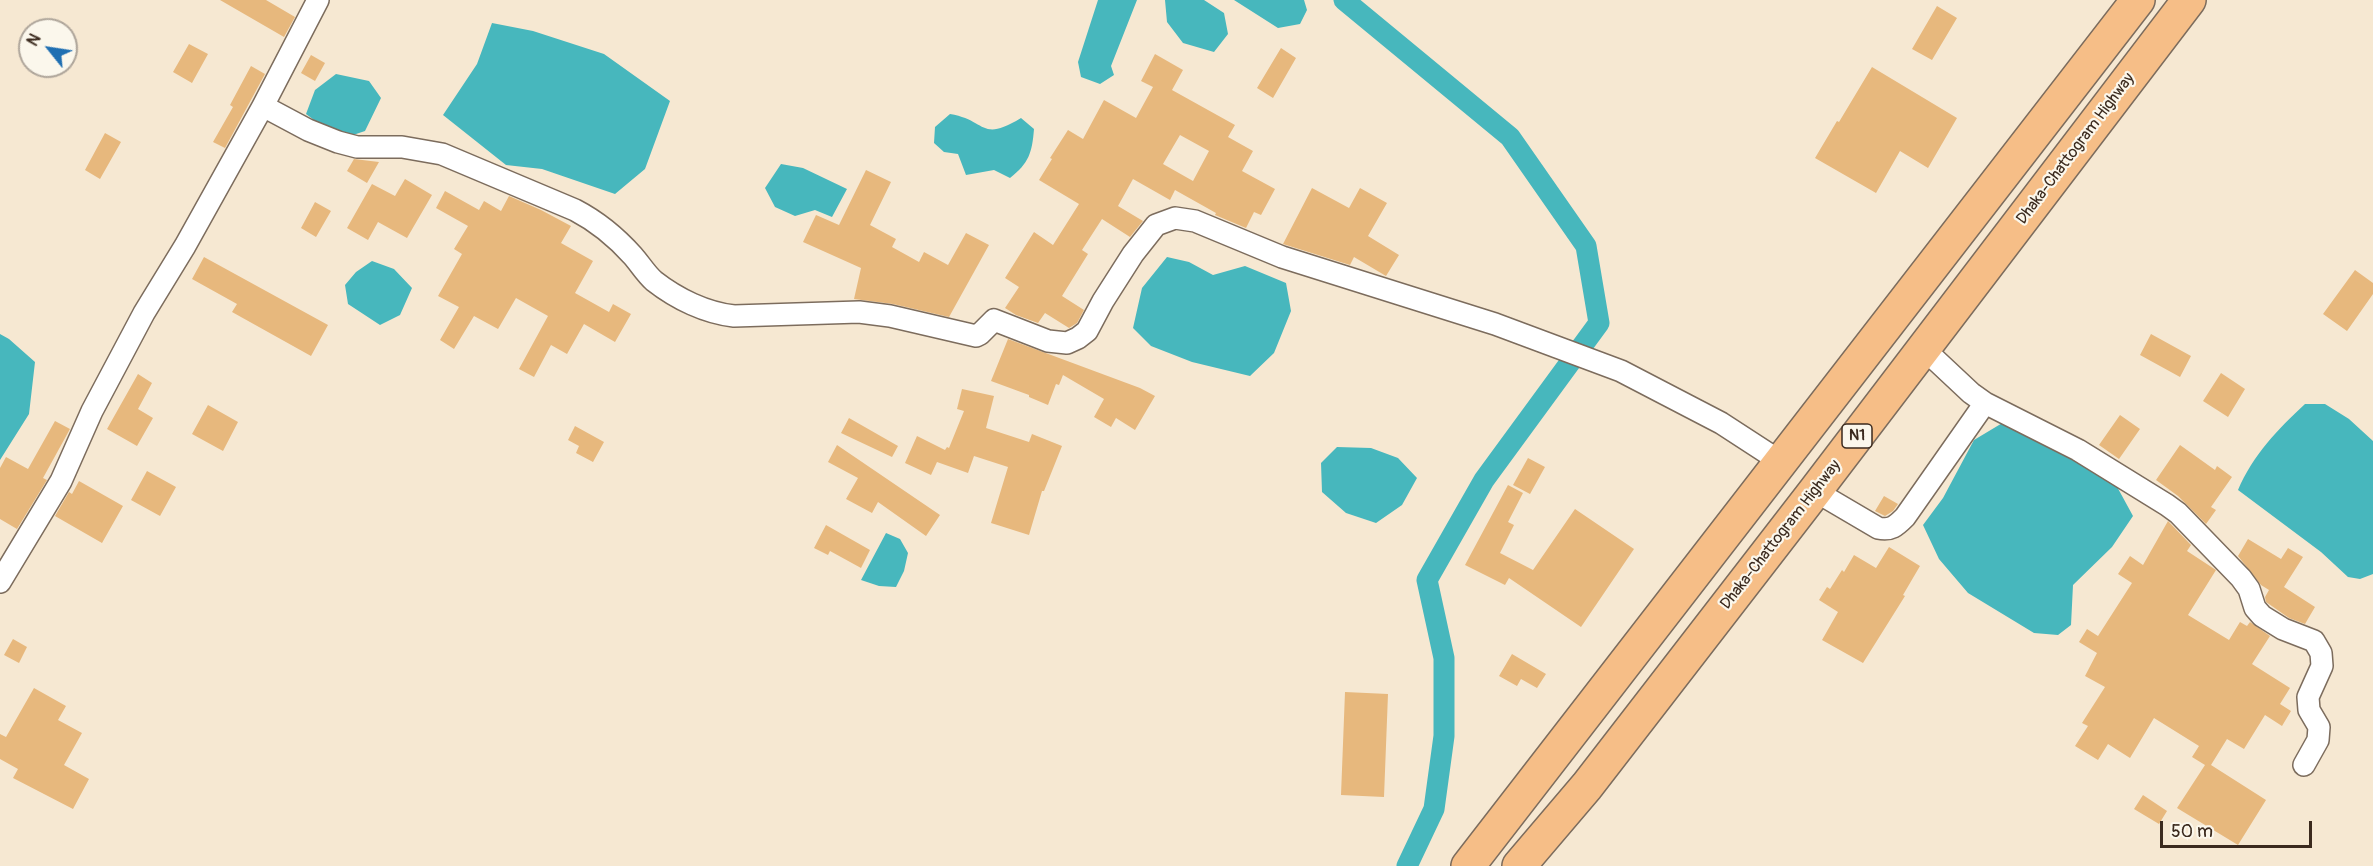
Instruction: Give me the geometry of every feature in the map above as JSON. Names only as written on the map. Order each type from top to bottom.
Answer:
[{"type":"highway","points":[[1468,866],[2138,0]]},
{"type":"highway","name":"Dhaka-Chattogram Highway","points":[[1519,866],[1587,786],[1924,349],[2189,0]]},
{"type":"street","points":[[0,582],[61,481],[92,411],[144,313],[185,246],[263,106],[318,0]]},
{"type":"street","points":[[263,106],[308,130],[338,142],[357,147],[402,147],[442,154],[529,188],[595,220],[612,233],[652,279],[687,300],[720,314],[735,316],[859,312],[890,316],[976,336],[994,321],[1048,341],[1067,343],[1087,331],[1133,254],[1156,225],[1175,218],[1195,221],[1282,257],[1485,321],[1621,371],[1721,423],[1781,462]]},
{"type":"street","points":[[1924,349],[1985,403],[2058,438],[2144,489],[2178,513],[2241,578],[2249,588],[2255,608],[2262,616],[2283,629],[2314,641],[2321,653],[2322,666],[2308,697],[2308,710],[2319,727],[2318,740],[2304,765]]},
{"type":"street","points":[[1815,491],[1878,528],[1886,530],[1895,527],[1905,517],[1985,403]]},
{"type":"water","points":[[1098,0],[1137,0],[1111,66],[1114,75],[1100,84],[1081,77],[1078,62]]},
{"type":"water","points":[[1165,0],[1204,0],[1224,13],[1228,34],[1214,52],[1183,43],[1167,22]]},
{"type":"water","points":[[1234,0],[1304,0],[1307,10],[1300,24],[1278,28]]},
{"type":"water","points":[[492,23],[533,31],[604,54],[670,101],[645,169],[615,194],[542,169],[506,165],[443,115],[477,64]]},
{"type":"water","points":[[336,74],[369,81],[381,98],[365,131],[347,137],[326,129],[306,114],[315,90]]},
{"type":"water","points":[[950,114],[990,129],[998,129],[1021,118],[1034,129],[1028,157],[1010,178],[994,170],[966,175],[958,154],[944,152],[934,143],[935,127]]},
{"type":"water","points":[[781,164],[803,168],[847,189],[832,217],[815,210],[795,216],[775,207],[765,188]]},
{"type":"water","points":[[1167,257],[1189,262],[1213,275],[1245,266],[1286,283],[1291,311],[1274,353],[1250,376],[1192,362],[1151,346],[1133,328],[1142,288]]},
{"type":"water","points":[[372,261],[394,269],[412,288],[400,315],[380,325],[348,304],[345,285],[356,272]]},
{"type":"water","points":[[0,334],[35,362],[29,414],[0,460]]},
{"type":"water","points":[[2305,404],[2325,404],[2349,419],[2373,441],[2373,574],[2360,579],[2348,577],[2321,552],[2238,490],[2251,465],[2267,443]]},
{"type":"water","points":[[2004,422],[2115,483],[2133,516],[2112,547],[2073,585],[2071,625],[2058,635],[2034,633],[1968,593],[1939,559],[1923,525],[1943,498],[1974,440]]},
{"type":"water","points":[[1337,447],[1371,448],[1398,458],[1417,478],[1402,505],[1376,523],[1346,513],[1322,492],[1321,463]]},
{"type":"water","points":[[886,533],[900,539],[908,553],[904,571],[896,587],[879,586],[861,580]]},
{"type":"building","points":[[220,0],[266,0],[295,17],[284,37]]},
{"type":"building","points":[[1937,6],[1957,18],[1932,60],[1912,49]]},
{"type":"building","points":[[189,44],[208,54],[192,83],[173,72]]},
{"type":"building","points":[[1281,48],[1296,58],[1273,98],[1257,88]]},
{"type":"building","points":[[1155,54],[1183,70],[1172,90],[1235,125],[1228,137],[1253,151],[1242,171],[1275,189],[1261,215],[1254,212],[1246,228],[1215,215],[1216,213],[1175,190],[1170,200],[1133,179],[1118,206],[1143,221],[1130,237],[1102,219],[1082,250],[1088,254],[1062,296],[1084,310],[1077,323],[1069,328],[1045,313],[1038,323],[1016,315],[1005,308],[1019,287],[1005,278],[1034,232],[1053,245],[1079,204],[1039,180],[1052,159],[1050,158],[1068,130],[1083,139],[1104,100],[1136,118],[1153,87],[1141,81]],"holes":[[[1180,135],[1209,151],[1193,181],[1163,164]]]},
{"type":"building","points":[[311,55],[325,63],[315,81],[301,73]]},
{"type":"building","points":[[251,66],[265,74],[225,148],[213,142],[233,107],[230,105]]},
{"type":"building","points":[[1872,67],[1957,118],[1928,168],[1900,151],[1876,193],[1815,158]]},
{"type":"building","points":[[105,133],[121,142],[100,179],[85,170]]},
{"type":"building","points":[[354,159],[379,162],[367,183],[347,171]]},
{"type":"building","points":[[866,170],[891,182],[870,225],[896,239],[892,247],[919,262],[924,252],[948,265],[966,233],[989,245],[949,317],[893,304],[854,299],[861,268],[803,242],[816,215],[839,225]]},
{"type":"building","points":[[405,179],[432,195],[407,238],[378,222],[368,240],[347,228],[372,184],[395,196]]},
{"type":"building","points":[[1312,188],[1349,208],[1360,188],[1387,203],[1368,236],[1399,255],[1386,276],[1354,257],[1350,265],[1283,244]]},
{"type":"building","points":[[445,191],[479,210],[484,201],[501,211],[509,196],[571,226],[561,243],[593,261],[575,293],[609,312],[613,304],[631,314],[615,342],[584,324],[567,354],[551,345],[534,377],[519,369],[548,316],[516,298],[498,329],[474,316],[454,349],[440,340],[459,307],[438,296],[462,254],[454,249],[468,226],[436,208]]},
{"type":"building","points":[[315,202],[331,211],[316,237],[301,228]]},
{"type":"building","points":[[204,257],[328,325],[311,356],[232,312],[237,304],[192,279]]},
{"type":"building","points":[[2355,270],[2373,283],[2373,294],[2347,331],[2323,314]]},
{"type":"building","points":[[2151,334],[2191,356],[2180,377],[2140,355]]},
{"type":"building","points":[[1008,339],[1140,388],[1155,396],[1135,430],[1116,418],[1111,427],[1094,417],[1104,399],[1063,375],[1059,385],[1056,384],[1048,405],[1029,395],[991,381]]},
{"type":"building","points":[[2221,373],[2245,389],[2228,417],[2203,401]]},
{"type":"building","points":[[138,374],[152,383],[138,409],[153,418],[137,446],[107,429]]},
{"type":"building","points":[[962,389],[994,396],[986,428],[1029,442],[1032,434],[1062,446],[1044,491],[1042,491],[1029,535],[991,523],[1008,467],[974,456],[968,473],[937,462],[931,475],[905,463],[917,436],[945,450],[949,448],[964,411],[957,409]]},
{"type":"building","points":[[208,405],[238,422],[223,451],[192,434]]},
{"type":"building","points":[[2120,415],[2140,429],[2119,459],[2099,445]]},
{"type":"building","points":[[849,418],[898,446],[892,457],[841,433]]},
{"type":"building","points":[[55,421],[70,429],[43,478],[47,480],[17,529],[0,519],[0,468],[6,457],[28,469]]},
{"type":"building","points":[[575,426],[604,442],[593,462],[576,453],[579,446],[568,440]]},
{"type":"building","points":[[837,445],[940,515],[926,536],[878,502],[872,513],[846,499],[858,478],[828,462]]},
{"type":"building","points":[[2180,445],[2215,470],[2217,466],[2232,477],[2211,507],[2216,510],[2206,524],[2178,496],[2156,480]]},
{"type":"building","points":[[1528,458],[1545,467],[1530,494],[1513,485]]},
{"type":"building","points":[[147,471],[176,487],[160,516],[131,500]]},
{"type":"building","points":[[79,481],[123,506],[102,543],[55,516],[69,492],[72,494]]},
{"type":"building","points":[[1508,485],[1523,493],[1508,522],[1514,525],[1500,553],[1533,570],[1575,509],[1634,549],[1581,627],[1509,578],[1505,585],[1465,565]]},
{"type":"building","points":[[1884,496],[1898,504],[1885,516],[1875,511]]},
{"type":"building","points":[[2168,521],[2191,545],[2187,551],[2216,570],[2188,615],[2229,640],[2240,622],[2247,626],[2250,622],[2270,636],[2252,664],[2290,688],[2280,704],[2291,711],[2282,726],[2265,715],[2244,749],[2227,739],[2211,765],[2266,800],[2238,845],[2177,808],[2205,765],[2192,757],[2199,746],[2154,718],[2130,758],[2108,744],[2098,760],[2075,746],[2088,726],[2082,723],[2105,687],[2085,676],[2097,653],[2079,642],[2087,629],[2098,636],[2132,583],[2118,574],[2130,556],[2143,565]]},
{"type":"building","points":[[826,525],[870,550],[861,568],[830,551],[828,555],[814,548]]},
{"type":"building","points":[[2248,539],[2281,559],[2288,548],[2303,557],[2284,587],[2315,607],[2305,624],[2289,618],[2266,602],[2265,597],[2269,590],[2261,585],[2238,556]]},
{"type":"building","points":[[1889,547],[1920,566],[1903,595],[1905,596],[1863,663],[1822,640],[1838,612],[1819,600],[1827,587],[1830,589],[1842,570],[1844,572],[1854,555],[1876,568]]},
{"type":"building","points":[[13,639],[27,647],[19,663],[4,655]]},
{"type":"building","points":[[1512,654],[1546,674],[1537,688],[1521,679],[1517,686],[1499,676]]},
{"type":"building","points":[[34,688],[66,706],[58,720],[82,733],[64,765],[89,779],[73,809],[13,778],[18,769],[0,759],[0,734],[6,737]]},
{"type":"building","points":[[1345,692],[1388,694],[1384,797],[1341,795]]},
{"type":"building","points":[[2143,795],[2167,811],[2159,824],[2134,809]]},
{"type":"waterway","points":[[1344,0],[1510,137],[1586,246],[1599,323],[1484,480],[1427,580],[1444,658],[1444,736],[1434,809],[1407,866]]}]
